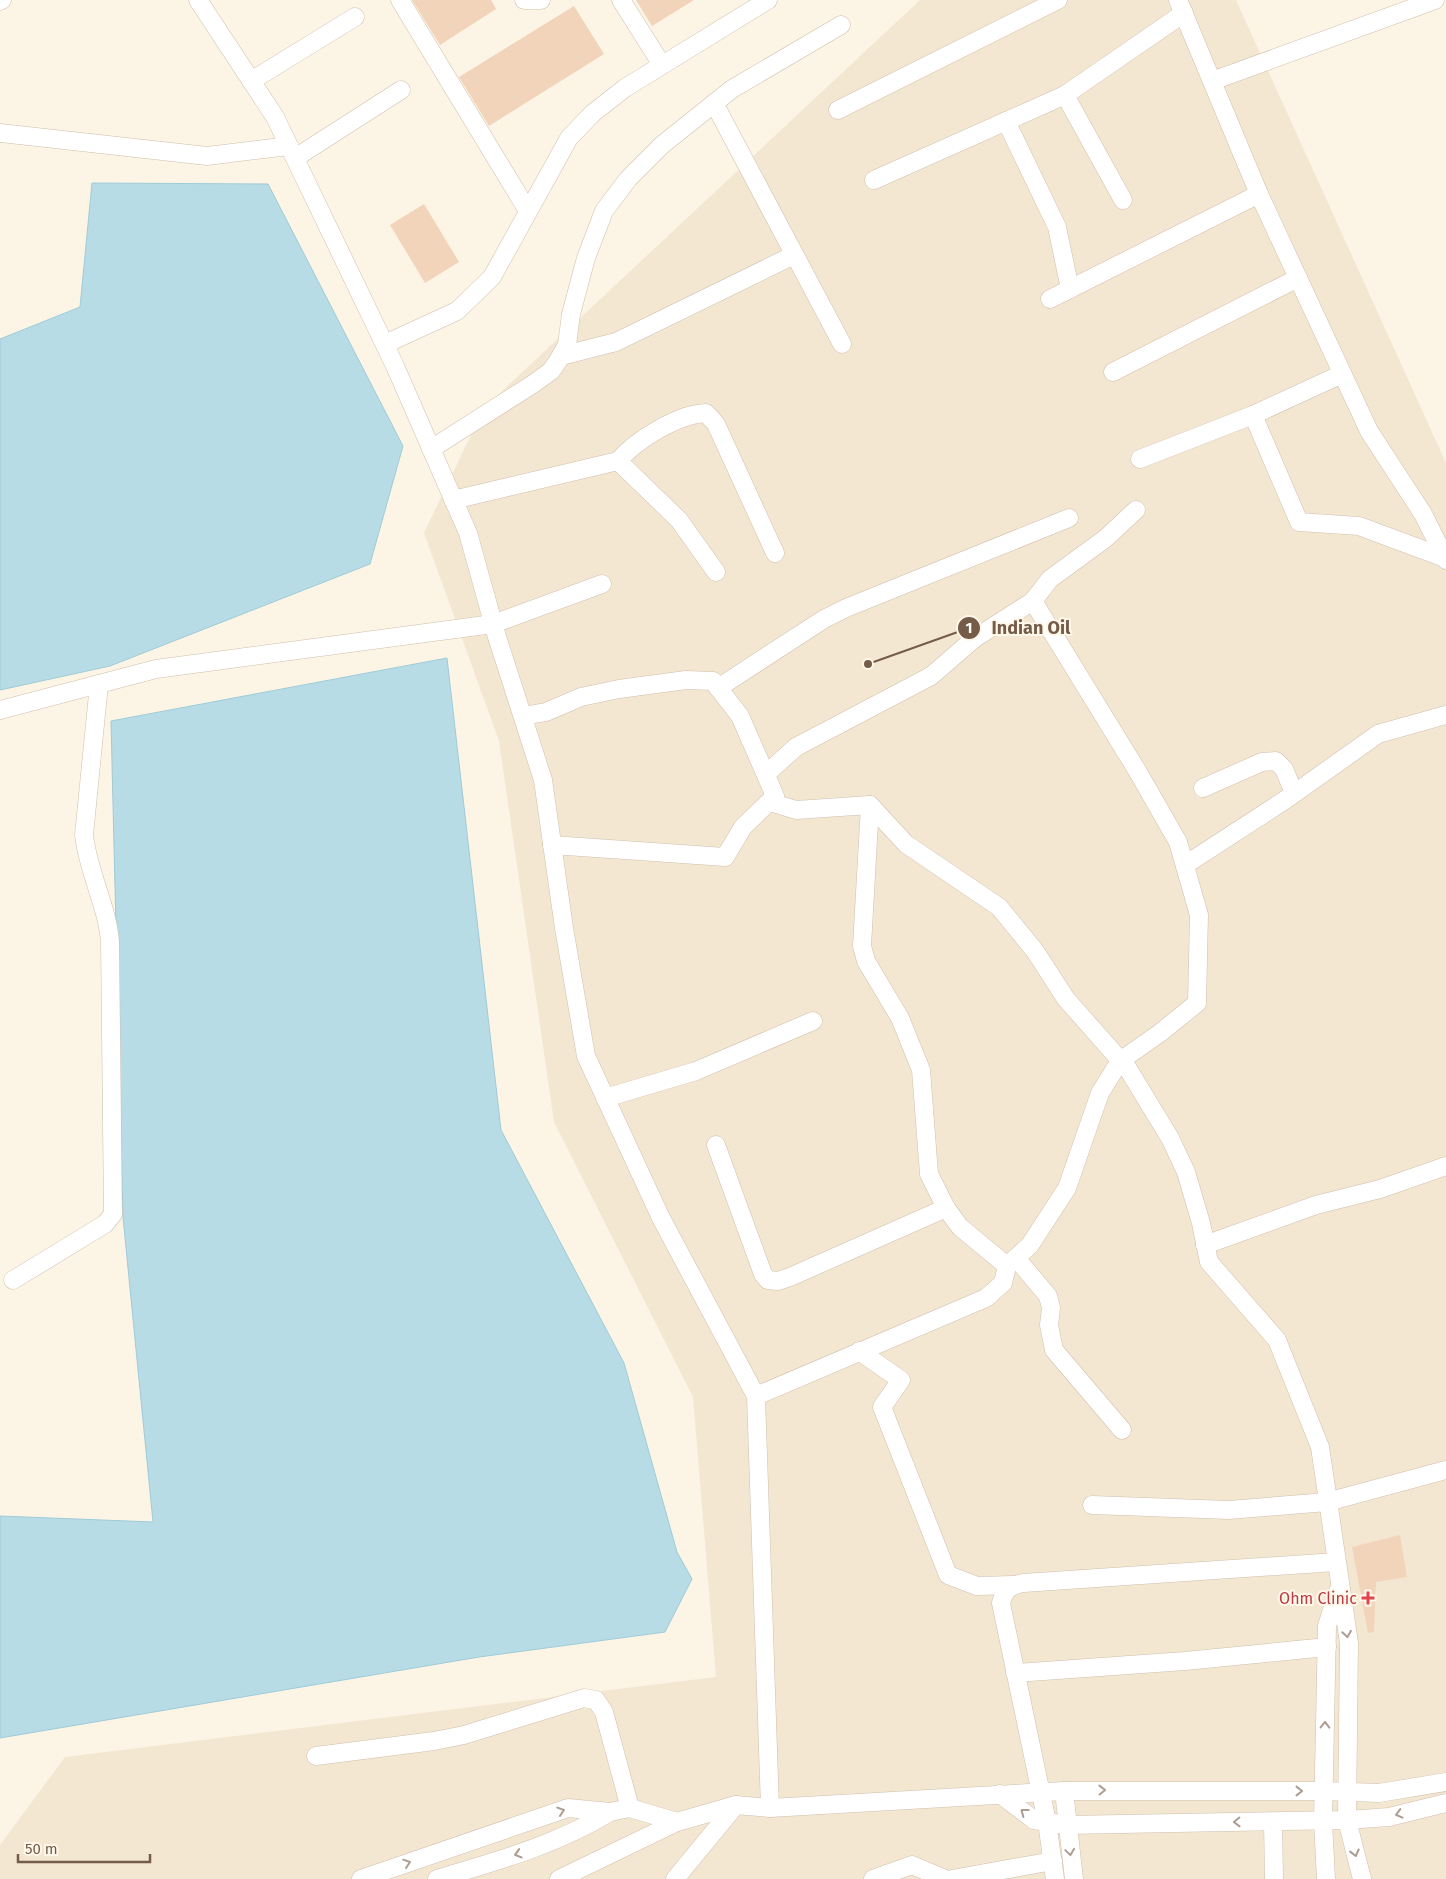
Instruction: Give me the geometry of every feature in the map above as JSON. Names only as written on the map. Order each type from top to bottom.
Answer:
[{"type":"street","points":[[400,0],[528,211]]},
{"type":"street","points":[[524,0],[541,0]]},
{"type":"street","points":[[621,0],[662,66]]},
{"type":"street","points":[[385,344],[457,311],[492,277],[569,138],[593,113],[625,88],[768,0]]},
{"type":"street","points":[[838,110],[1058,0]]},
{"type":"street","points":[[1212,81],[1436,0]]},
{"type":"street","points":[[203,2],[275,117],[385,344],[468,534],[493,624],[543,780],[564,928],[586,1056],[661,1218],[756,1396],[770,1808]]},
{"type":"street","points":[[874,180],[1065,95],[1181,6],[1259,194],[1369,431],[1423,514],[1446,559]]},
{"type":"street","points":[[252,81],[355,17]]},
{"type":"street","points":[[431,449],[551,371],[567,345],[571,314],[586,258],[604,211],[628,179],[662,145],[732,89],[841,25]]},
{"type":"street","points":[[0,133],[207,156],[292,152],[401,90]]},
{"type":"street","points":[[1065,95],[1123,200]]},
{"type":"street","points":[[714,104],[842,344]]},
{"type":"street","points":[[1006,121],[1057,227],[1070,289]]},
{"type":"street","points":[[1050,299],[1259,194]]},
{"type":"street","points":[[561,356],[616,342],[794,255]]},
{"type":"street","points":[[1113,372],[1298,278]]},
{"type":"street","points":[[1140,459],[1253,415],[1342,374]]},
{"type":"street","points":[[453,500],[618,461],[640,440],[693,414],[706,413],[716,424],[775,553]]},
{"type":"street","points":[[1253,415],[1299,522],[1359,526],[1446,559]]},
{"type":"street","points":[[618,461],[679,520],[716,572]]},
{"type":"street","points":[[766,774],[796,747],[925,680],[975,638],[1032,601],[1050,580],[1106,538],[1136,510]]},
{"type":"street","points":[[718,688],[824,619],[846,608],[1069,518]]},
{"type":"street","points":[[0,710],[156,669],[493,624],[602,584]]},
{"type":"street","points":[[756,1396],[986,1298],[1003,1283],[1011,1262],[1030,1245],[1067,1188],[1100,1093],[1120,1060],[1160,1033],[1198,1003],[1199,915],[1178,842],[1138,772],[1032,601]]},
{"type":"street","points":[[523,716],[546,712],[581,697],[619,689],[686,680],[713,681],[740,716],[775,796],[743,827],[725,858],[552,845]]},
{"type":"street","points":[[13,1280],[105,1224],[113,1214],[109,926],[86,854],[84,835],[99,684]]},
{"type":"street","points":[[1185,865],[1294,793],[1378,734],[1446,715]]},
{"type":"street","points":[[1203,788],[1262,762],[1276,761],[1284,769],[1294,793]]},
{"type":"street","points":[[770,802],[796,810],[870,805]]},
{"type":"street","points":[[870,805],[906,844],[999,907],[1034,951],[1066,999],[1128,1069],[1170,1138],[1186,1172],[1209,1262],[1277,1340],[1320,1447],[1348,1644],[1347,1820],[1362,1879]]},
{"type":"street","points":[[870,805],[862,946],[866,962],[900,1018],[922,1070],[929,1174],[946,1208],[960,1227],[1011,1262],[1048,1296],[1051,1308],[1048,1325],[1054,1350],[1122,1430]]},
{"type":"street","points":[[605,1098],[680,1077],[814,1021]]},
{"type":"street","points":[[716,1146],[763,1274],[768,1280],[778,1281],[790,1277],[946,1208]]},
{"type":"street","points":[[1205,1245],[1316,1205],[1380,1189],[1446,1166]]},
{"type":"street","points":[[859,1351],[901,1380],[882,1407],[948,1576],[977,1586],[1013,1585],[1336,1562]]},
{"type":"street","points":[[1092,1505],[1229,1510],[1327,1502],[1446,1470]]},
{"type":"street","points":[[1013,1585],[1005,1591],[1001,1603],[1047,1822],[1056,1879]]},
{"type":"street","points":[[1326,1879],[1322,1821],[1328,1626],[1340,1586]]},
{"type":"street","points":[[1015,1673],[1185,1661],[1327,1647]]},
{"type":"street","points":[[316,1756],[449,1738],[584,1698],[596,1700],[604,1712],[630,1808]]},
{"type":"street","points":[[559,1879],[677,1822],[736,1805],[770,1808],[1064,1791],[1347,1791],[1379,1794],[1446,1782]]},
{"type":"street","points":[[1064,1791],[1066,1825],[1074,1879]]},
{"type":"street","points":[[1000,1794],[1034,1820],[1066,1825],[1347,1820],[1389,1817],[1446,1803]]},
{"type":"street","points":[[675,1879],[736,1805]]},
{"type":"street","points":[[361,1879],[568,1808],[610,1812],[630,1808],[677,1822]]},
{"type":"street","points":[[437,1879],[527,1852],[580,1830],[610,1812]]},
{"type":"street","points":[[1273,1822],[1274,1879]]},
{"type":"street","points":[[952,1879],[1053,1861]]},
{"type":"street","points":[[872,1879],[912,1865],[945,1879]]},
{"type":"shaded area","points":[[920,0],[1236,0],[1446,463],[1446,1879],[0,1879],[0,1845],[65,1757],[716,1677],[693,1397],[554,1122],[499,741],[424,533],[484,408]]},
{"type":"water","points":[[92,183],[268,184],[403,446],[370,564],[110,666],[0,690],[0,339],[80,307]]},
{"type":"water","points":[[447,658],[501,1130],[624,1363],[677,1552],[692,1579],[665,1632],[479,1657],[0,1738],[0,1516],[153,1522],[123,1217],[111,721]]},
{"type":"building","points":[[412,0],[491,0],[496,9],[440,45]]},
{"type":"building","points":[[636,0],[694,0],[652,26]]},
{"type":"building","points":[[574,6],[604,54],[489,126],[459,77]]},
{"type":"building","points":[[424,204],[459,262],[425,283],[390,225]]},
{"type":"building","points":[[1400,1535],[1407,1577],[1376,1582],[1374,1632],[1368,1633],[1352,1547]]},
{"type":"place","name":"Indian Oil","points":[[868,664]]},
{"type":"place","name":"Ohm Clinic","points":[[1368,1598]]}]
